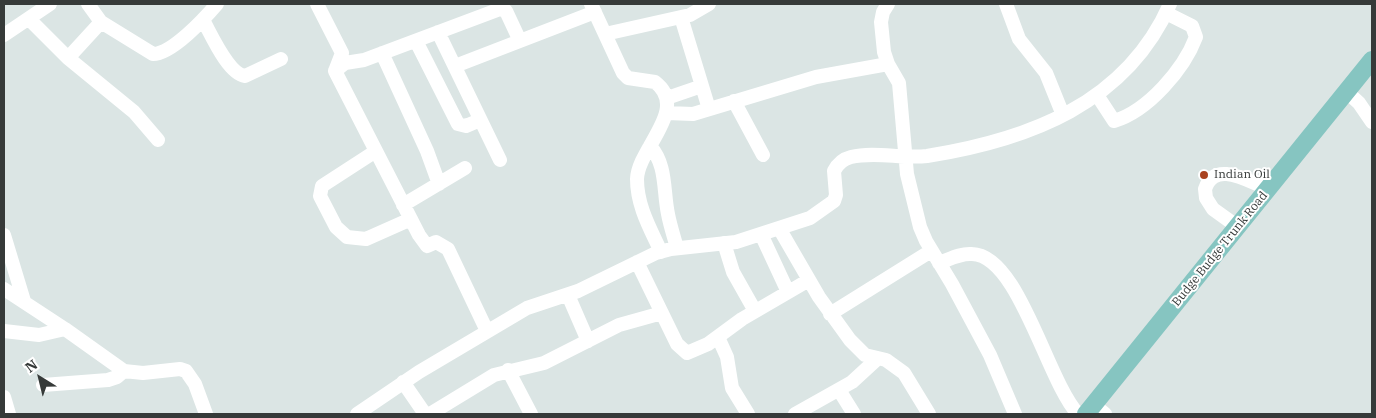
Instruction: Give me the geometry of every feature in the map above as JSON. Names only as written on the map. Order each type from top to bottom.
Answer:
[{"type":"main road","name":"Budge Budge Trunk Road","points":[[1095,411],[1238,227],[1372,60]]},
{"type":"street","points":[[4,35],[50,4]]},
{"type":"street","points":[[88,4],[101,22],[153,54],[166,50],[203,20],[217,4]]},
{"type":"street","points":[[317,4],[376,151],[403,205],[423,242],[428,246],[436,242],[448,249],[487,331]]},
{"type":"street","points":[[605,34],[681,18],[701,10],[708,4]]},
{"type":"street","points":[[888,4],[881,22],[884,52],[888,64],[899,83],[908,182],[920,227],[931,251],[990,355],[1015,414]]},
{"type":"street","points":[[1006,4],[1019,38],[1046,73],[1064,115]]},
{"type":"street","points":[[455,66],[520,41],[593,8],[616,59],[628,78],[655,82],[667,98],[667,113],[639,165],[638,193],[640,207],[661,252]]},
{"type":"street","points":[[341,63],[382,53],[500,9],[506,11],[520,41]]},
{"type":"street","points":[[358,414],[403,382],[527,308],[602,281],[637,262],[661,252],[677,248],[724,243],[761,234],[810,218],[834,201],[836,195],[834,171],[842,160],[853,157],[905,158],[1000,140],[1032,130],[1064,115],[1110,86],[1141,54],[1168,9],[1192,26],[1196,37],[1193,46],[1162,89],[1152,99],[1114,121],[1097,95]]},
{"type":"street","points":[[681,18],[709,110]]},
{"type":"street","points":[[29,19],[68,58],[134,112],[158,140]]},
{"type":"street","points":[[203,20],[229,65],[240,76],[245,76],[281,59]]},
{"type":"street","points":[[68,58],[101,22]]},
{"type":"street","points":[[438,32],[500,160]]},
{"type":"street","points":[[416,41],[458,124],[466,126],[480,120]]},
{"type":"street","points":[[382,53],[427,151],[439,184]]},
{"type":"street","points":[[667,113],[686,116],[816,77],[888,64]]},
{"type":"street","points":[[667,98],[702,86]]},
{"type":"street","points":[[1347,92],[1370,114]]},
{"type":"street","points":[[734,101],[763,155]]},
{"type":"street","points":[[650,146],[658,157],[661,168],[667,213],[677,248]]},
{"type":"street","points":[[376,151],[322,186],[320,196],[341,234],[357,240],[376,236],[411,219]]},
{"type":"street","points":[[403,205],[465,168]]},
{"type":"street","points":[[1238,227],[1209,203],[1205,189],[1210,179],[1223,173],[1268,189]]},
{"type":"street","points":[[779,228],[830,314],[850,340],[865,355],[886,360],[904,373],[929,414]]},
{"type":"street","points":[[761,234],[788,292]]},
{"type":"street","points":[[4,235],[24,301]]},
{"type":"street","points":[[724,243],[733,272],[755,311]]},
{"type":"street","points":[[830,314],[931,251]]},
{"type":"street","points":[[939,263],[961,254],[974,253],[987,259],[1003,273],[1034,327],[1066,401],[1078,414]]},
{"type":"street","points":[[637,262],[683,351],[688,353],[718,337],[755,311],[809,280]]},
{"type":"street","points":[[4,289],[124,371],[143,373],[180,369],[186,371],[194,384],[206,414]]},
{"type":"street","points":[[568,294],[588,341]]},
{"type":"street","points":[[430,414],[478,384],[508,370],[544,362],[619,325],[662,313]]},
{"type":"street","points":[[4,331],[39,335],[65,329]]},
{"type":"street","points":[[718,337],[726,357],[732,388],[748,414]]},
{"type":"street","points":[[795,414],[839,390],[863,374],[877,359]]},
{"type":"street","points":[[508,370],[531,414]]},
{"type":"street","points":[[43,385],[108,380],[117,377],[124,371]]},
{"type":"street","points":[[403,382],[425,414]]},
{"type":"street","points":[[839,390],[854,414]]},
{"type":"street","points":[[4,397],[9,414]]},
{"type":"place","name":"Indian Oil","points":[[1204,175]]}]
